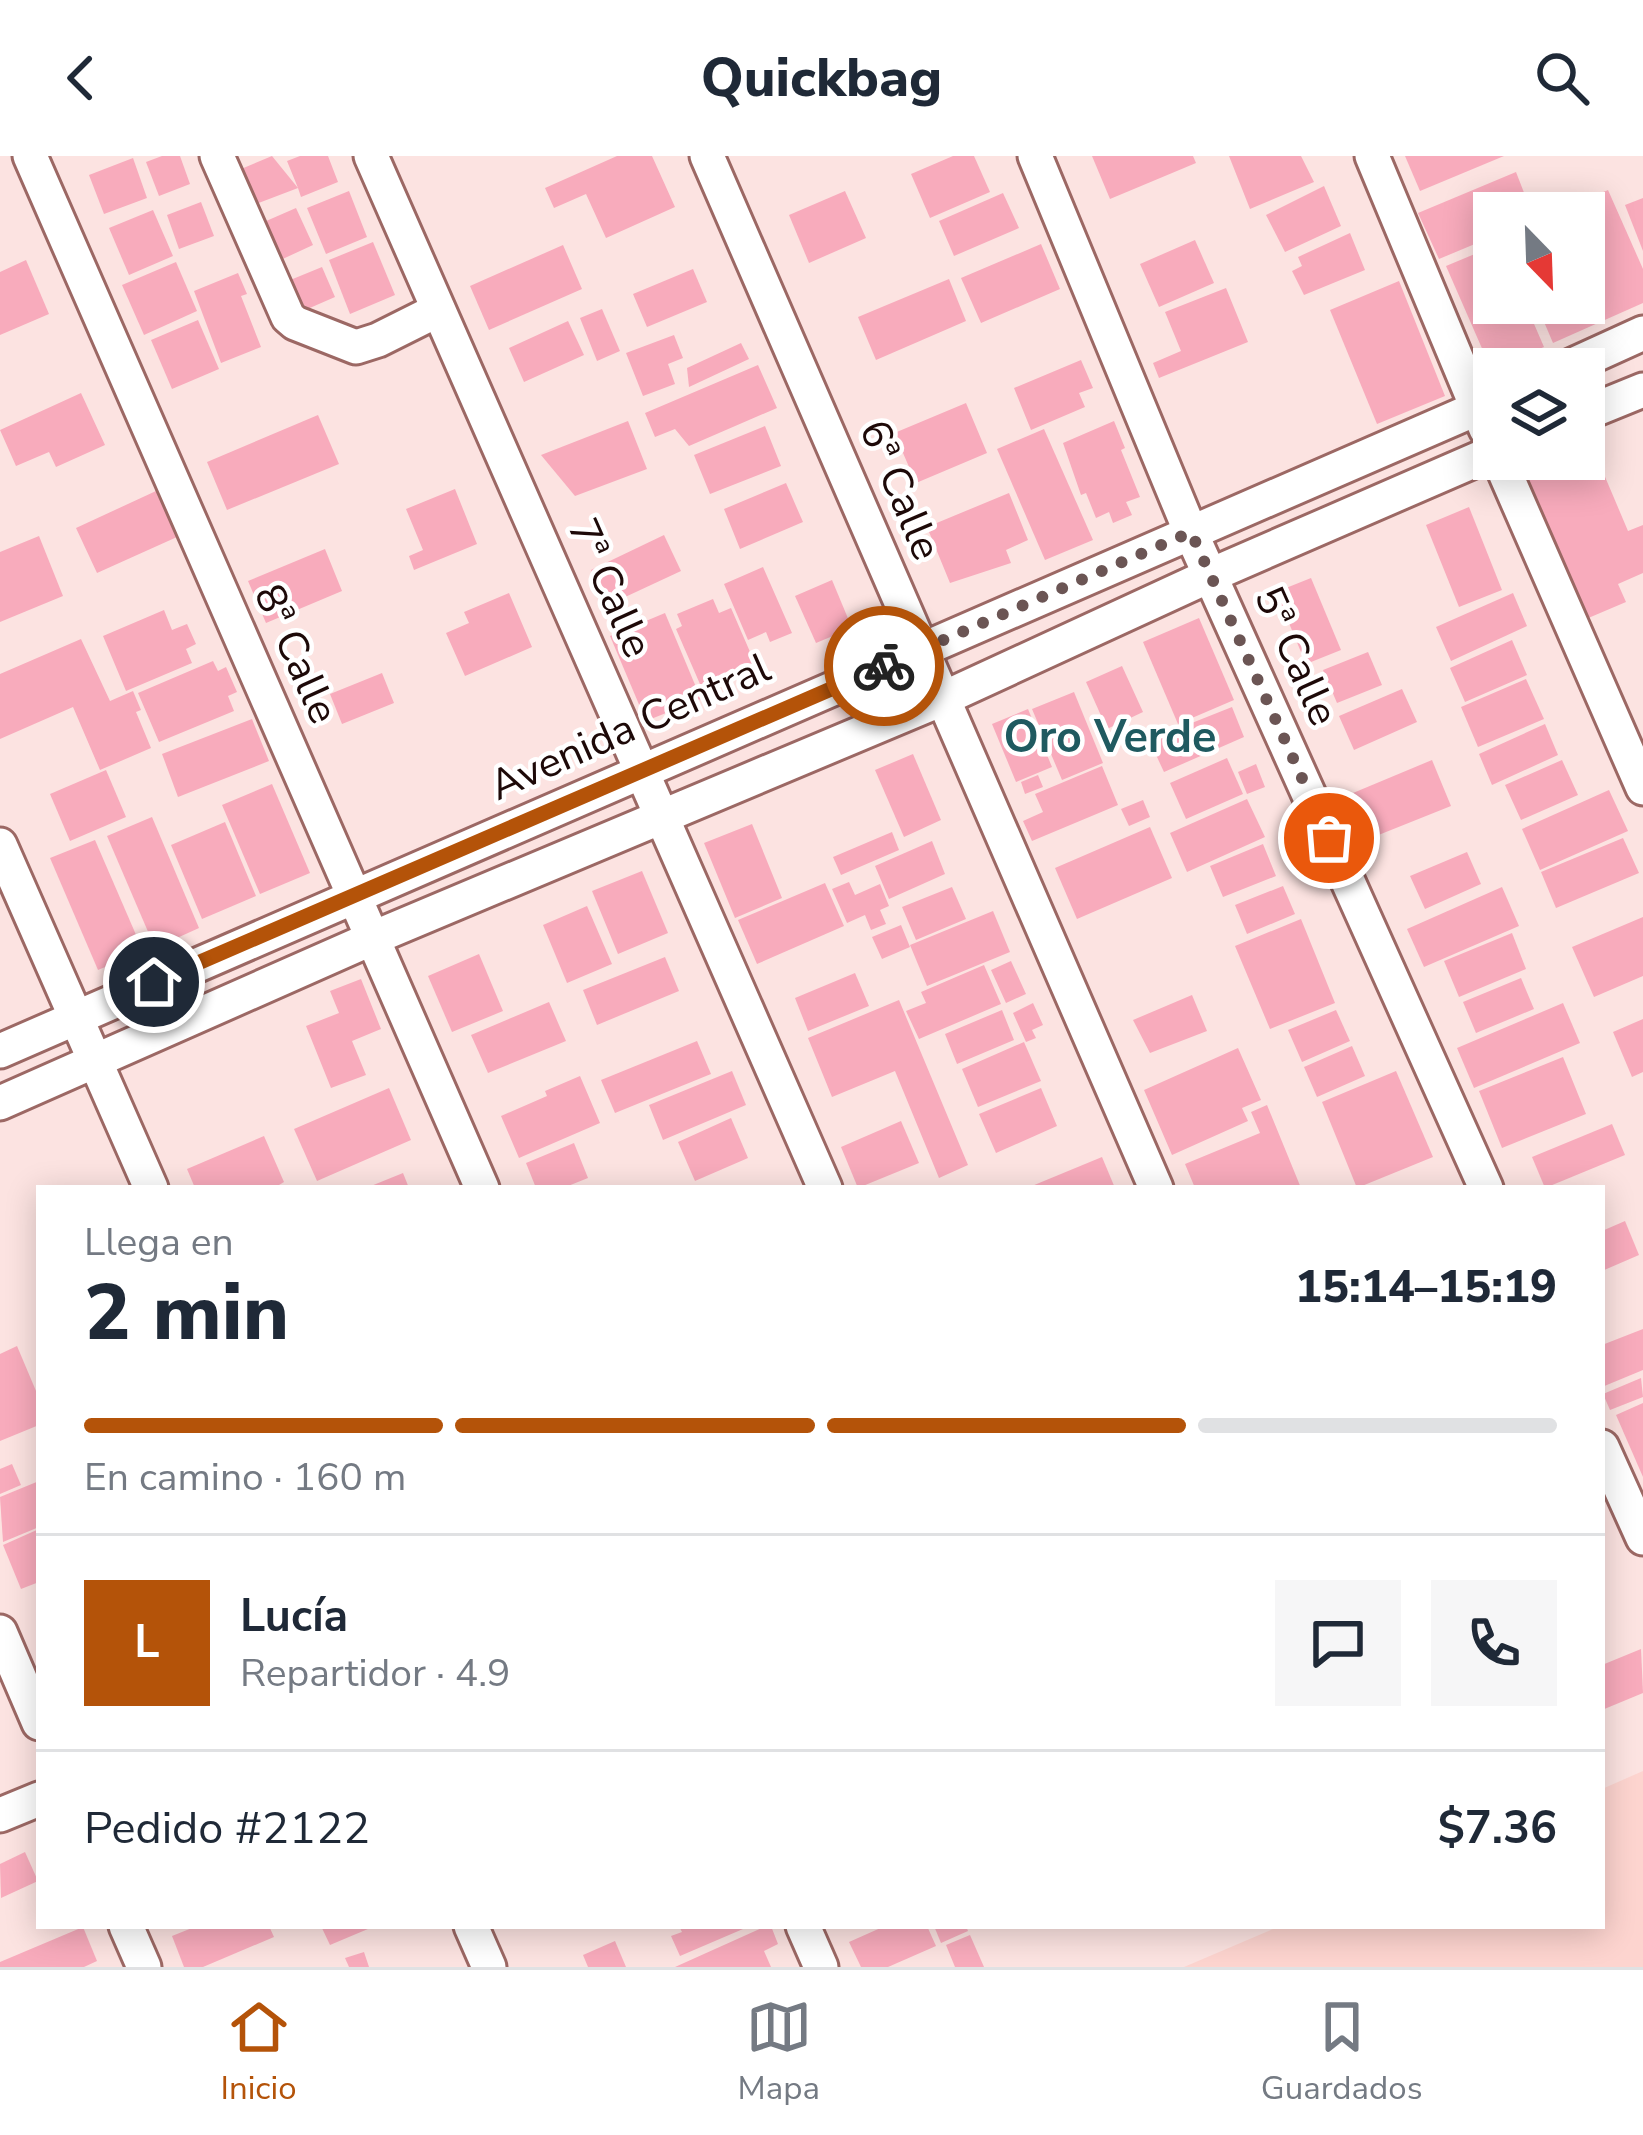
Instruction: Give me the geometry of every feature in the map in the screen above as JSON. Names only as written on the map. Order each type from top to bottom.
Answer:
[{"type":"street","name":"8ª Calle","points":[[29,156],[481,1185]]},
{"type":"street","points":[[217,156],[288,317],[295,323],[356,347],[438,310]]},
{"type":"street","name":"7ª Calle","points":[[370,156],[824,1185]]},
{"type":"street","name":"6ª Calle","points":[[707,156],[1155,1185]]},
{"type":"street","name":"5ª Calle","points":[[1035,156],[1191,532],[1485,1185]]},
{"type":"street","points":[[1372,156],[1473,379]]},
{"type":"street","points":[[1605,350],[1643,333]]},
{"type":"street","points":[[1605,405],[1643,390]]},
{"type":"street","name":"Avenida Central","points":[[0,1051],[1473,410]]},
{"type":"street","points":[[0,1103],[373,938],[942,699],[1211,575],[1473,463]]},
{"type":"street","points":[[1508,480],[1643,788]]},
{"type":"street","points":[[0,845],[150,1185]]},
{"type":"street","points":[[1605,1454],[1643,1538]]},
{"type":"street","points":[[0,1632],[36,1716]]},
{"type":"street","points":[[0,1815],[36,1799]]},
{"type":"street","points":[[127,1929],[143,1967]]},
{"type":"street","points":[[472,1929],[489,1967]]},
{"type":"street","points":[[804,1929],[821,1967]]},
{"type":"shaded area","points":[[1643,1771],[1643,1967],[1184,1967],[1273,1929],[1605,1929],[1605,1788]]},
{"type":"building","points":[[180,156],[190,184],[159,196],[146,162]]},
{"type":"building","points":[[272,156],[298,188],[248,207],[234,172]]},
{"type":"building","points":[[328,156],[338,182],[301,197],[287,161]]},
{"type":"building","points":[[617,156],[652,156],[675,207],[606,238],[586,194],[554,208],[545,188]]},
{"type":"building","points":[[953,156],[974,156],[990,192],[930,218],[911,174]]},
{"type":"building","points":[[1092,156],[1193,156],[1196,163],[1110,199]]},
{"type":"building","points":[[1229,156],[1301,156],[1314,182],[1250,209]]},
{"type":"building","points":[[1405,156],[1504,156],[1420,191]]},
{"type":"building","points":[[133,158],[147,198],[104,214],[89,175]]},
{"type":"building","points":[[1516,172],[1524,192],[1473,192],[1473,245],[1439,259],[1418,213]]},
{"type":"building","points":[[1324,186],[1341,226],[1285,252],[1266,215]]},
{"type":"building","points":[[1608,190],[1643,269],[1643,303],[1605,320],[1605,192]]},
{"type":"building","points":[[349,191],[367,237],[326,254],[307,208]]},
{"type":"building","points":[[845,191],[866,238],[809,263],[789,215]]},
{"type":"building","points":[[1003,193],[1019,228],[954,256],[939,221]]},
{"type":"building","points":[[1643,198],[1643,251],[1625,205]]},
{"type":"building","points":[[201,202],[214,236],[179,249],[167,215]]},
{"type":"building","points":[[296,208],[313,245],[274,263],[257,225]]},
{"type":"building","points":[[153,210],[173,256],[129,275],[109,228]]},
{"type":"building","points":[[1350,233],[1365,270],[1304,295],[1292,271],[1302,266],[1298,257]]},
{"type":"building","points":[[1195,240],[1214,283],[1159,307],[1140,264]]},
{"type":"building","points":[[373,242],[395,295],[350,314],[329,260]]},
{"type":"building","points":[[1041,244],[1060,289],[981,323],[961,278]]},
{"type":"building","points":[[563,245],[582,289],[489,330],[470,286]]},
{"type":"building","points":[[1473,255],[1473,324],[1534,324],[1544,347],[1482,348],[1446,266]]},
{"type":"building","points":[[26,260],[49,314],[0,335],[0,272]]},
{"type":"building","points":[[176,262],[197,311],[144,335],[122,285]]},
{"type":"building","points":[[322,267],[335,297],[296,314],[283,283]]},
{"type":"building","points":[[693,269],[707,302],[647,327],[633,294]]},
{"type":"building","points":[[238,273],[247,294],[241,296],[261,347],[221,363],[194,291]]},
{"type":"building","points":[[949,279],[966,321],[876,360],[858,317]]},
{"type":"building","points":[[1399,281],[1445,396],[1377,424],[1330,310]]},
{"type":"building","points":[[1226,288],[1248,342],[1159,378],[1153,363],[1181,351],[1165,312]]},
{"type":"building","points":[[602,309],[620,351],[597,361],[580,318]]},
{"type":"building","points":[[198,320],[219,369],[172,389],[151,340]]},
{"type":"building","points":[[568,321],[584,355],[524,382],[509,348]]},
{"type":"building","points":[[1545,324],[1596,324],[1553,343]]},
{"type":"building","points":[[674,335],[683,358],[668,364],[675,384],[643,396],[626,353]]},
{"type":"building","points":[[741,343],[749,359],[689,387],[687,368]]},
{"type":"building","points":[[1081,360],[1093,388],[1079,393],[1085,407],[1031,430],[1014,388]]},
{"type":"building","points":[[758,365],[777,408],[689,446],[675,429],[655,437],[645,413]]},
{"type":"building","points":[[81,393],[105,445],[56,467],[49,452],[16,466],[0,430]]},
{"type":"building","points":[[966,403],[987,453],[916,483],[903,453],[888,459],[880,439]]},
{"type":"building","points":[[318,415],[339,464],[227,510],[207,462]]},
{"type":"building","points":[[628,421],[647,469],[575,496],[541,455]]},
{"type":"building","points":[[1114,421],[1140,497],[1126,502],[1132,515],[1113,523],[1109,512],[1096,518],[1086,493],[1081,495],[1063,443]]},
{"type":"building","points":[[765,426],[781,466],[710,494],[694,455]]},
{"type":"building","points":[[1044,429],[1093,540],[1045,560],[997,449]]},
{"type":"building","points":[[1605,477],[1628,531],[1643,525],[1643,573],[1618,584],[1626,602],[1586,619],[1526,480]]},
{"type":"building","points":[[786,483],[803,522],[740,549],[724,509]]},
{"type":"building","points":[[455,489],[477,544],[414,570],[409,556],[423,550],[406,509]]},
{"type":"building","points":[[156,491],[177,537],[97,573],[76,528]]},
{"type":"building","points":[[1009,493],[1028,540],[1006,550],[1011,563],[950,583],[927,527]]},
{"type":"building","points":[[1469,507],[1502,590],[1459,607],[1426,525]]},
{"type":"building","points":[[664,535],[681,571],[608,605],[591,570]]},
{"type":"building","points":[[39,536],[63,596],[0,622],[0,552]]},
{"type":"building","points":[[325,549],[342,591],[266,623],[248,581]]},
{"type":"building","points":[[763,567],[792,633],[770,642],[766,632],[748,640],[724,584]]},
{"type":"building","points":[[1311,578],[1341,650],[1306,664],[1276,592]]},
{"type":"building","points":[[832,580],[852,628],[816,643],[795,596]]},
{"type":"building","points":[[509,593],[532,647],[465,676],[446,633],[469,623],[464,612]]},
{"type":"building","points":[[1513,593],[1527,626],[1451,661],[1436,627]]},
{"type":"building","points":[[713,599],[719,613],[731,608],[757,668],[703,691],[676,629],[682,626],[677,614]]},
{"type":"building","points":[[164,610],[172,630],[187,624],[196,644],[186,649],[192,663],[126,691],[103,636]]},
{"type":"building","points":[[665,613],[701,699],[646,721],[610,636]]},
{"type":"building","points":[[1199,618],[1234,700],[1178,724],[1143,642]]},
{"type":"building","points":[[81,639],[110,701],[133,691],[151,748],[100,770],[73,707],[0,739],[0,674]]},
{"type":"building","points":[[1512,640],[1527,675],[1465,702],[1450,668]]},
{"type":"building","points":[[1368,652],[1382,685],[1337,703],[1323,670]]},
{"type":"building","points":[[213,661],[218,671],[226,667],[237,692],[228,696],[234,711],[159,742],[138,693]]},
{"type":"building","points":[[1122,666],[1143,712],[1107,729],[1086,682]]},
{"type":"building","points":[[382,673],[394,703],[342,724],[330,694]]},
{"type":"building","points":[[1526,679],[1544,719],[1478,747],[1461,707]]},
{"type":"building","points":[[1402,689],[1417,722],[1354,750],[1339,716]]},
{"type":"building","points":[[1074,692],[1103,763],[1062,780],[1032,709]]},
{"type":"building","points":[[1232,707],[1244,737],[1164,772],[1149,740]]},
{"type":"building","points":[[1028,709],[1052,767],[1016,782],[992,724]]},
{"type":"building","points":[[252,719],[269,761],[178,797],[162,754]]},
{"type":"building","points":[[1545,724],[1558,755],[1492,785],[1479,754]]},
{"type":"building","points":[[913,754],[941,820],[904,837],[875,770]]},
{"type":"building","points":[[1227,758],[1243,794],[1186,819],[1170,783]]},
{"type":"building","points":[[1432,760],[1451,806],[1371,838],[1353,793]]},
{"type":"building","points":[[1562,760],[1578,795],[1521,820],[1505,785]]},
{"type":"building","points":[[1256,764],[1265,787],[1247,794],[1238,772]]},
{"type":"building","points":[[1102,766],[1118,805],[1032,841],[1023,821],[1043,812],[1035,794]]},
{"type":"building","points":[[106,770],[126,817],[70,841],[50,794]]},
{"type":"building","points":[[1038,775],[1043,787],[1025,794],[1021,782]]},
{"type":"building","points":[[272,784],[310,873],[260,894],[222,805]]},
{"type":"building","points":[[1609,790],[1628,831],[1540,870],[1522,829]]},
{"type":"building","points":[[1247,799],[1265,837],[1187,872],[1170,833]]},
{"type":"building","points":[[1143,800],[1150,817],[1129,826],[1121,809]]},
{"type":"building","points":[[152,817],[199,928],[155,948],[107,836]]},
{"type":"building","points":[[225,822],[256,896],[202,919],[171,845]]},
{"type":"building","points":[[752,824],[782,898],[735,918],[704,843]]},
{"type":"building","points":[[1150,827],[1172,878],[1077,919],[1055,868]]},
{"type":"building","points":[[892,832],[899,850],[841,875],[833,857]]},
{"type":"building","points":[[1623,838],[1639,873],[1556,908],[1541,872]]},
{"type":"building","points":[[95,840],[143,951],[98,970],[50,858]]},
{"type":"building","points":[[932,841],[945,874],[889,899],[875,866]]},
{"type":"building","points":[[1263,844],[1276,876],[1223,897],[1210,866]]},
{"type":"building","points":[[1467,852],[1481,884],[1425,909],[1410,876]]},
{"type":"building","points":[[642,871],[668,933],[618,954],[592,891]]},
{"type":"building","points":[[849,882],[855,895],[880,884],[889,906],[880,910],[886,924],[871,930],[865,915],[847,923],[832,889]]},
{"type":"building","points":[[825,883],[844,926],[757,964],[738,920]]},
{"type":"building","points":[[1283,886],[1295,914],[1247,934],[1235,905]]},
{"type":"building","points":[[952,887],[966,919],[916,940],[902,907]]},
{"type":"building","points":[[1502,887],[1519,926],[1424,967],[1407,929]]},
{"type":"building","points":[[587,906],[612,964],[567,983],[543,925]]},
{"type":"building","points":[[993,911],[1010,952],[927,986],[910,945]]},
{"type":"building","points":[[1643,917],[1643,976],[1594,997],[1572,947]]},
{"type":"building","points":[[1301,919],[1335,1003],[1270,1029],[1235,946]]},
{"type":"building","points":[[901,925],[910,947],[882,959],[872,937]]},
{"type":"building","points":[[1512,933],[1526,969],[1459,997],[1444,961]]},
{"type":"building","points":[[479,954],[503,1011],[452,1032],[428,976]]},
{"type":"building","points":[[665,957],[679,991],[597,1025],[583,990]]},
{"type":"building","points":[[1011,961],[1026,994],[1006,1003],[991,970]]},
{"type":"building","points":[[984,965],[1001,1004],[919,1039],[906,1011],[926,1003],[921,992]]},
{"type":"building","points":[[855,973],[869,1006],[808,1031],[795,998]]},
{"type":"building","points":[[1521,978],[1534,1009],[1476,1033],[1463,1002]]},
{"type":"building","points":[[361,979],[381,1029],[352,1041],[366,1075],[331,1088],[306,1026],[339,1013],[330,991]]},
{"type":"building","points":[[1192,995],[1207,1031],[1150,1053],[1133,1020]]},
{"type":"building","points":[[899,1000],[968,1165],[939,1178],[895,1071],[832,1097],[808,1038]]},
{"type":"building","points":[[549,1002],[566,1041],[488,1073],[471,1035]]},
{"type":"building","points":[[1033,1003],[1043,1025],[1032,1030],[1036,1038],[1026,1042],[1013,1013]]},
{"type":"building","points":[[1563,1003],[1580,1043],[1474,1088],[1457,1048]]},
{"type":"building","points":[[1002,1010],[1014,1040],[957,1064],[945,1034]]},
{"type":"building","points":[[1336,1010],[1350,1041],[1302,1062],[1288,1030]]},
{"type":"building","points":[[1643,1019],[1643,1072],[1632,1077],[1613,1032]]},
{"type":"building","points":[[697,1041],[711,1074],[615,1113],[601,1080]]},
{"type":"building","points":[[1024,1042],[1041,1081],[978,1107],[962,1069]]},
{"type":"building","points":[[1352,1046],[1365,1076],[1317,1097],[1304,1067]]},
{"type":"building","points":[[1238,1048],[1261,1100],[1242,1108],[1248,1121],[1172,1155],[1144,1090]]},
{"type":"building","points":[[1563,1057],[1586,1114],[1502,1148],[1479,1091]]},
{"type":"building","points":[[732,1071],[746,1105],[663,1140],[649,1105]]},
{"type":"building","points":[[1396,1071],[1433,1157],[1356,1185],[1322,1102]]},
{"type":"building","points":[[580,1076],[600,1123],[519,1158],[501,1116]]},
{"type":"building","points":[[389,1088],[411,1140],[317,1181],[294,1129]]},
{"type":"building","points":[[1041,1088],[1057,1126],[996,1153],[979,1114]]},
{"type":"building","points":[[1267,1105],[1300,1185],[1194,1185],[1185,1164],[1260,1133],[1251,1112]]},
{"type":"building","points":[[731,1118],[748,1158],[695,1181],[678,1142]]},
{"type":"building","points":[[901,1121],[919,1163],[857,1185],[841,1147]]},
{"type":"building","points":[[1612,1124],[1625,1155],[1552,1185],[1544,1185],[1532,1157]]},
{"type":"building","points":[[264,1136],[284,1182],[194,1185],[187,1169]]},
{"type":"building","points":[[574,1143],[588,1178],[570,1185],[535,1185],[526,1163]]},
{"type":"building","points":[[1102,1157],[1114,1185],[1034,1185]]},
{"type":"building","points":[[403,1173],[408,1185],[373,1185]]},
{"type":"building","points":[[1625,1221],[1639,1255],[1605,1270],[1605,1230]]},
{"type":"building","points":[[1643,1329],[1643,1370],[1605,1386],[1605,1344]]},
{"type":"building","points":[[17,1346],[36,1391],[36,1426],[0,1441],[0,1354]]},
{"type":"building","points":[[1641,1378],[1643,1397],[1610,1410],[1605,1393]]},
{"type":"building","points":[[1643,1403],[1643,1477],[1616,1415]]},
{"type":"building","points":[[12,1464],[21,1485],[0,1494],[0,1469]]},
{"type":"building","points":[[36,1482],[36,1528],[3,1542],[0,1497]]},
{"type":"building","points":[[36,1530],[36,1583],[21,1589],[3,1545]]},
{"type":"building","points":[[1641,1649],[1643,1693],[1605,1709],[1605,1664]]},
{"type":"building","points":[[25,1852],[36,1882],[1,1898],[0,1864]]},
{"type":"building","points":[[78,1929],[84,1929],[97,1961],[84,1967],[0,1967],[0,1962]]},
{"type":"building","points":[[190,1929],[270,1929],[274,1937],[203,1967],[184,1967],[172,1936]]},
{"type":"building","points":[[322,1929],[368,1929],[330,1945]]},
{"type":"building","points":[[743,1929],[680,1956],[671,1936]]},
{"type":"building","points":[[759,1929],[772,1929],[778,1944],[764,1951],[771,1967],[675,1967]]},
{"type":"building","points":[[878,1929],[928,1929],[936,1946],[888,1967],[861,1967],[849,1942]]},
{"type":"building","points":[[935,1929],[967,1929],[968,1931],[941,1943]]},
{"type":"building","points":[[970,1935],[984,1967],[955,1967],[946,1945]]},
{"type":"building","points":[[615,1941],[626,1967],[588,1967],[583,1955]]},
{"type":"building","points":[[364,1952],[369,1967],[349,1967],[345,1958]]},
{"type":"way so far","points":[[884,666],[1191,532],[1329,838]]},
{"type":"district","name":"Oro Verde","points":[[1110,737]]},
{"type":"route","points":[[154,982],[884,666]]}]
